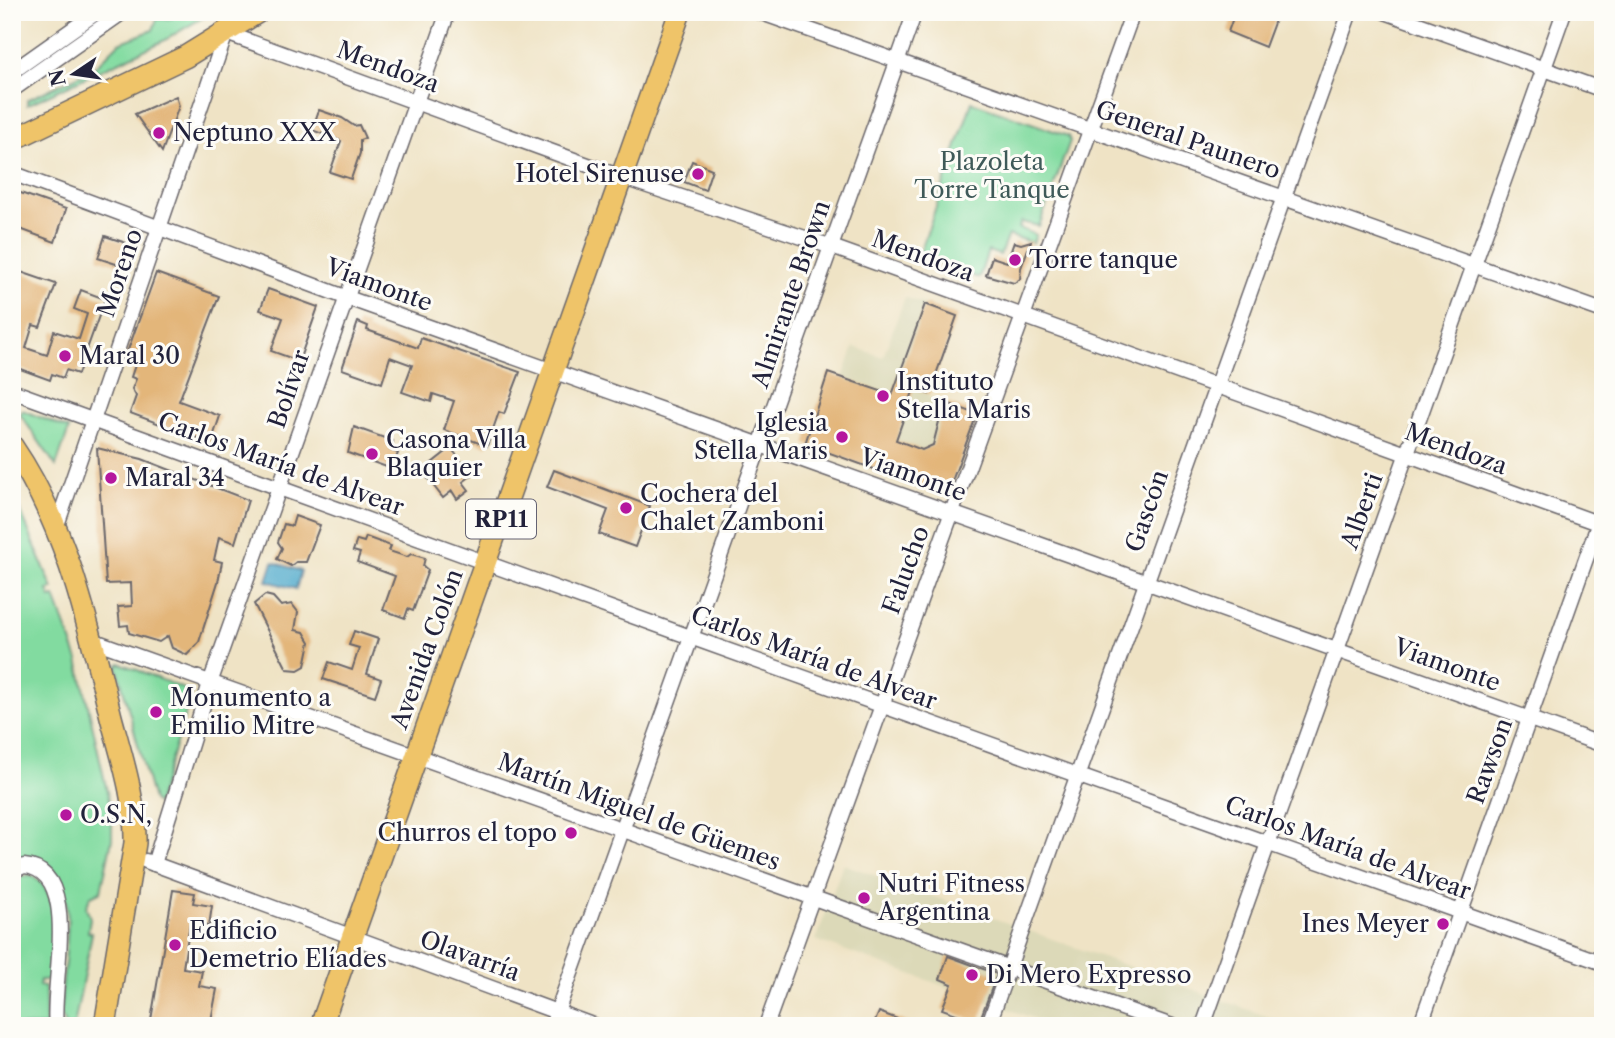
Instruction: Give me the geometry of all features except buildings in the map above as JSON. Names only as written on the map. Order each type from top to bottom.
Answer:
[{"type":"main road","points":[[12,140],[131,85],[226,33],[258,12]]},
{"type":"main road","name":"Avenida Colón","points":[[321,1026],[680,12]]},
{"type":"main road","points":[[12,446],[35,482],[56,528],[92,640],[144,860],[105,1026]]},
{"type":"street","points":[[12,72],[96,12]]},
{"type":"street","points":[[12,90],[123,12]]},
{"type":"street","name":"Bolívar","points":[[144,860],[210,683],[448,12]]},
{"type":"street","name":"General Paunero","points":[[759,12],[1603,312]]},
{"type":"street","name":"Almirante Brown","points":[[554,1019],[693,638],[915,12]]},
{"type":"street","name":"Falucho","points":[[766,1026],[1133,12]]},
{"type":"street","name":"Gascón","points":[[988,1026],[1350,12]]},
{"type":"street","points":[[1385,12],[1603,90]]},
{"type":"street","name":"Alberti","points":[[1203,1026],[1564,12]]},
{"type":"street","name":"Mendoza","points":[[226,33],[621,177],[832,247],[1406,455],[1601,520]]},
{"type":"street","name":"Moreno","points":[[56,528],[226,33]]},
{"type":"street","name":"Viamonte","points":[[12,173],[345,297],[1603,745]]},
{"type":"street","name":"Carlos María de Alvear","points":[[12,391],[1603,963]]},
{"type":"street","name":"Rawson","points":[[1420,1026],[1601,520]]},
{"type":"street","name":"Martín Miguel de Güemes","points":[[92,640],[1172,1026]]},
{"type":"street","name":"Olavarría","points":[[144,860],[352,937],[554,1019],[595,1026]]},
{"type":"street","points":[[12,871],[24,866],[41,872],[52,882],[59,902],[61,916],[54,999],[56,1026]]},
{"type":"shaded area","name":"Instituto Stella Maris","points":[[905,297],[957,316],[928,397],[977,414],[952,481],[940,493],[872,470],[887,431],[831,411],[854,347],[883,357]]},
{"type":"shaded area","points":[[843,864],[1294,1026],[1055,1026],[816,940]]},
{"type":"green space","points":[[174,12],[212,12],[163,41],[27,105],[27,100],[93,69],[119,43],[153,30],[157,19],[172,18]]},
{"type":"green space","name":"Plazoleta Torre Tanque","points":[[972,102],[1068,136],[1070,141],[1039,226],[1021,222],[1019,228],[1036,235],[1033,243],[1008,235],[1000,255],[988,251],[979,278],[919,256]]},
{"type":"green space","points":[[22,410],[69,429],[56,466],[20,414]]},
{"type":"green space","points":[[12,491],[53,589],[48,590],[51,598],[55,597],[78,660],[112,814],[112,839],[101,891],[91,896],[86,907],[90,918],[88,932],[92,933],[74,1026],[65,1026],[61,1014],[68,932],[64,891],[57,875],[44,863],[28,859],[12,864]]},
{"type":"green space","points":[[120,663],[192,692],[157,804],[153,801],[117,666]]},
{"type":"green space","points":[[30,875],[41,883],[49,894],[53,908],[54,938],[49,981],[40,980],[39,986],[45,987],[46,1026],[12,1026],[12,879]]},
{"type":"water","points":[[273,562],[301,571],[296,589],[267,581]]},
{"type":"place","name":"Neptuno XXX","points":[[159,133]]},
{"type":"place","name":"Hotel Sirenuse","points":[[698,174]]},
{"type":"place","name":"Torre tanque","points":[[1015,260]]},
{"type":"place","name":"Maral 30","points":[[65,356]]},
{"type":"place","name":"Instituto Stella Maris","points":[[883,396]]},
{"type":"place","name":"Iglesia Stella Maris","points":[[842,437]]},
{"type":"place","name":"Casona Villa Blaquier","points":[[372,454]]},
{"type":"place","name":"Maral 34","points":[[111,478]]},
{"type":"place","name":"Cochera del Chalet Zamboni","points":[[626,508]]},
{"type":"place","name":"Monumento a Emilio Mitre","points":[[156,712]]},
{"type":"place","name":"O.S.N,","points":[[66,815]]},
{"type":"place","name":"Churros el topo","points":[[571,833]]},
{"type":"place","name":"Nutri Fitness Argentina","points":[[864,898]]},
{"type":"place","name":"Ines Meyer","points":[[1443,924]]},
{"type":"place","name":"Edificio Demetrio Elíades","points":[[175,945]]},
{"type":"place","name":"Di Mero Expresso","points":[[972,975]]}]
